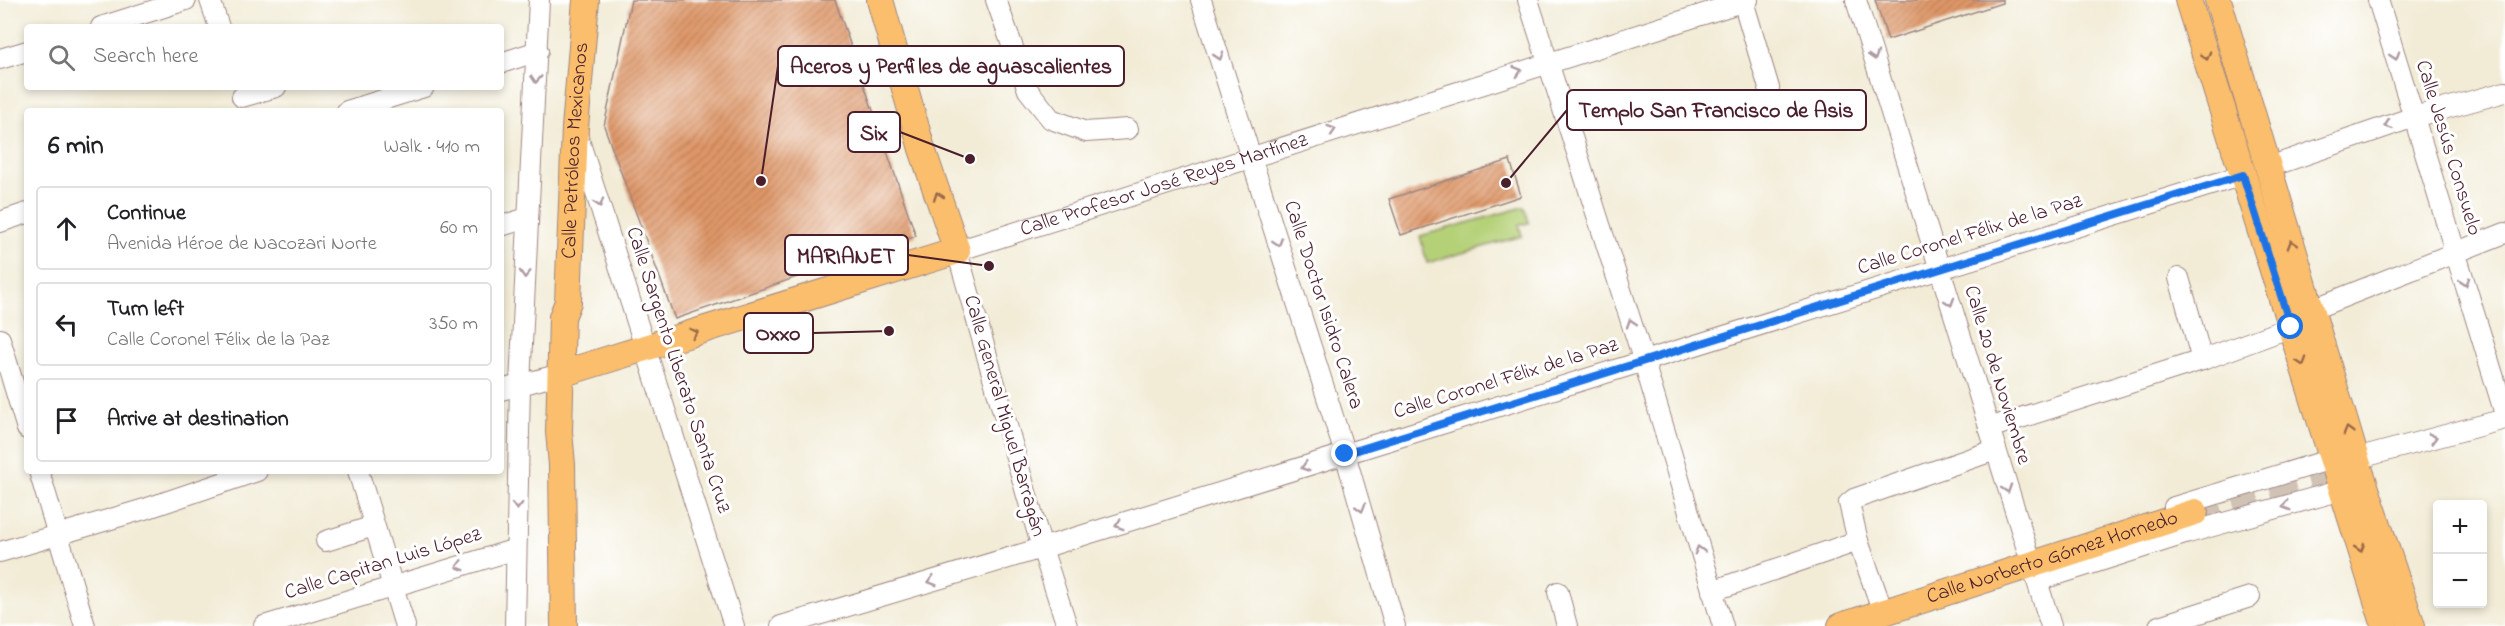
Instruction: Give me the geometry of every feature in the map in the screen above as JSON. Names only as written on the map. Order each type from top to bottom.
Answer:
[{"type":"main road","name":"Calle Petróleos Mexicanos","points":[[564,626],[562,465],[574,433],[569,372],[578,316],[568,302],[575,128],[586,0]]},
{"type":"main road","name":"Calle General Miguel Barragán","points":[[880,0],[922,149],[957,251]]},
{"type":"main road","points":[[2188,0],[2291,327],[2412,626]]},
{"type":"main road","points":[[2218,0],[2313,309],[2344,459],[2342,490],[2385,626]]},
{"type":"main road","name":"Calle Profesor José Reyes Martínez","points":[[569,372],[957,251]]},
{"type":"main road","name":"Calle Norberto Gómez Hornedo","points":[[1841,626],[2195,512]]},
{"type":"street","points":[[110,24],[186,0]]},
{"type":"street","points":[[210,0],[218,24]]},
{"type":"street","name":"Calle Petróleos Mexicanos","points":[[515,626],[516,549],[510,387],[527,218],[538,51],[539,0]]},
{"type":"street","points":[[996,0],[1028,90],[1051,119],[1086,132],[1128,129]]},
{"type":"street","name":"Calle Doctor Isidro Calera","points":[[1202,0],[1345,454],[1395,626]]},
{"type":"street","points":[[1528,0],[1644,362],[1723,626]]},
{"type":"street","name":"Calle 20 de Noviembre","points":[[1856,0],[2051,626]]},
{"type":"street","name":"Calle Jesús Consuelo","points":[[2378,0],[2505,414]]},
{"type":"street","points":[[1745,1],[1769,88]]},
{"type":"street","name":"Calle Profesor José Reyes Martínez","points":[[957,251],[1547,63],[1712,5],[1745,1]]},
{"type":"street","points":[[504,62],[538,51]]},
{"type":"street","points":[[0,59],[24,52]]},
{"type":"street","points":[[242,98],[267,90]]},
{"type":"street","points":[[357,108],[414,90]]},
{"type":"street","points":[[2269,167],[2414,117],[2505,92]]},
{"type":"street","name":"Calle Sargento Liberato Santa Cruz","points":[[575,128],[735,626]]},
{"type":"street","name":"Calle Coronel Félix de la Paz","points":[[781,626],[1042,549],[2243,175]]},
{"type":"street","points":[[0,222],[24,214]]},
{"type":"street","points":[[504,225],[527,218]]},
{"type":"street","points":[[2313,309],[2505,233]]},
{"type":"street","name":"Calle General Miguel Barragán","points":[[957,251],[1042,549],[1067,626]]},
{"type":"street","points":[[2179,278],[2202,360]]},
{"type":"street","points":[[1989,428],[2202,360],[2291,327]]},
{"type":"street","points":[[0,339],[24,418]]},
{"type":"street","name":"Calle Profesor José Reyes Martínez","points":[[510,387],[569,372]]},
{"type":"street","name":"Calle Norberto Gómez Hornedo","points":[[2033,566],[2344,459],[2505,419]]},
{"type":"street","points":[[1882,612],[1858,541],[1849,503],[1995,450]]},
{"type":"street","points":[[40,474],[85,626]]},
{"type":"street","points":[[0,552],[247,474]]},
{"type":"street","points":[[359,474],[405,626]]},
{"type":"street","name":"Calle Norberto Gómez Hornedo","points":[[2033,566],[2188,533],[2342,490]]},
{"type":"street","points":[[326,541],[374,526]]},
{"type":"street","points":[[1712,591],[1858,541]]},
{"type":"street","name":"Calle Capitan Luis López","points":[[264,626],[516,549]]},
{"type":"street","points":[[1557,592],[1567,626]]},
{"type":"street","points":[[2159,626],[2250,597]]},
{"type":"green space","points":[[1524,207],[1529,223],[1519,225],[1522,236],[1427,263],[1420,236]]},
{"type":"building","points":[[631,0],[835,0],[916,236],[675,319],[604,126]]},
{"type":"building","points":[[1875,0],[2002,0],[2002,3],[1888,40]]},
{"type":"building","points":[[1510,160],[1521,196],[1401,235],[1389,199]]},
{"type":"tunnel","points":[[2195,512],[2358,468]]},
{"type":"place","name":"Six","points":[[970,159]]},
{"type":"place","name":"Aceros y Perfiles de aguascalientes","points":[[761,181]]},
{"type":"place","name":"Templo San Francisco de Asis","points":[[1506,183]]},
{"type":"place","name":"MARIANET","points":[[989,266]]},
{"type":"place","name":"Oxxo","points":[[889,331]]},
{"type":"route","points":[[1345,454],[2243,175],[2291,327]]}]
